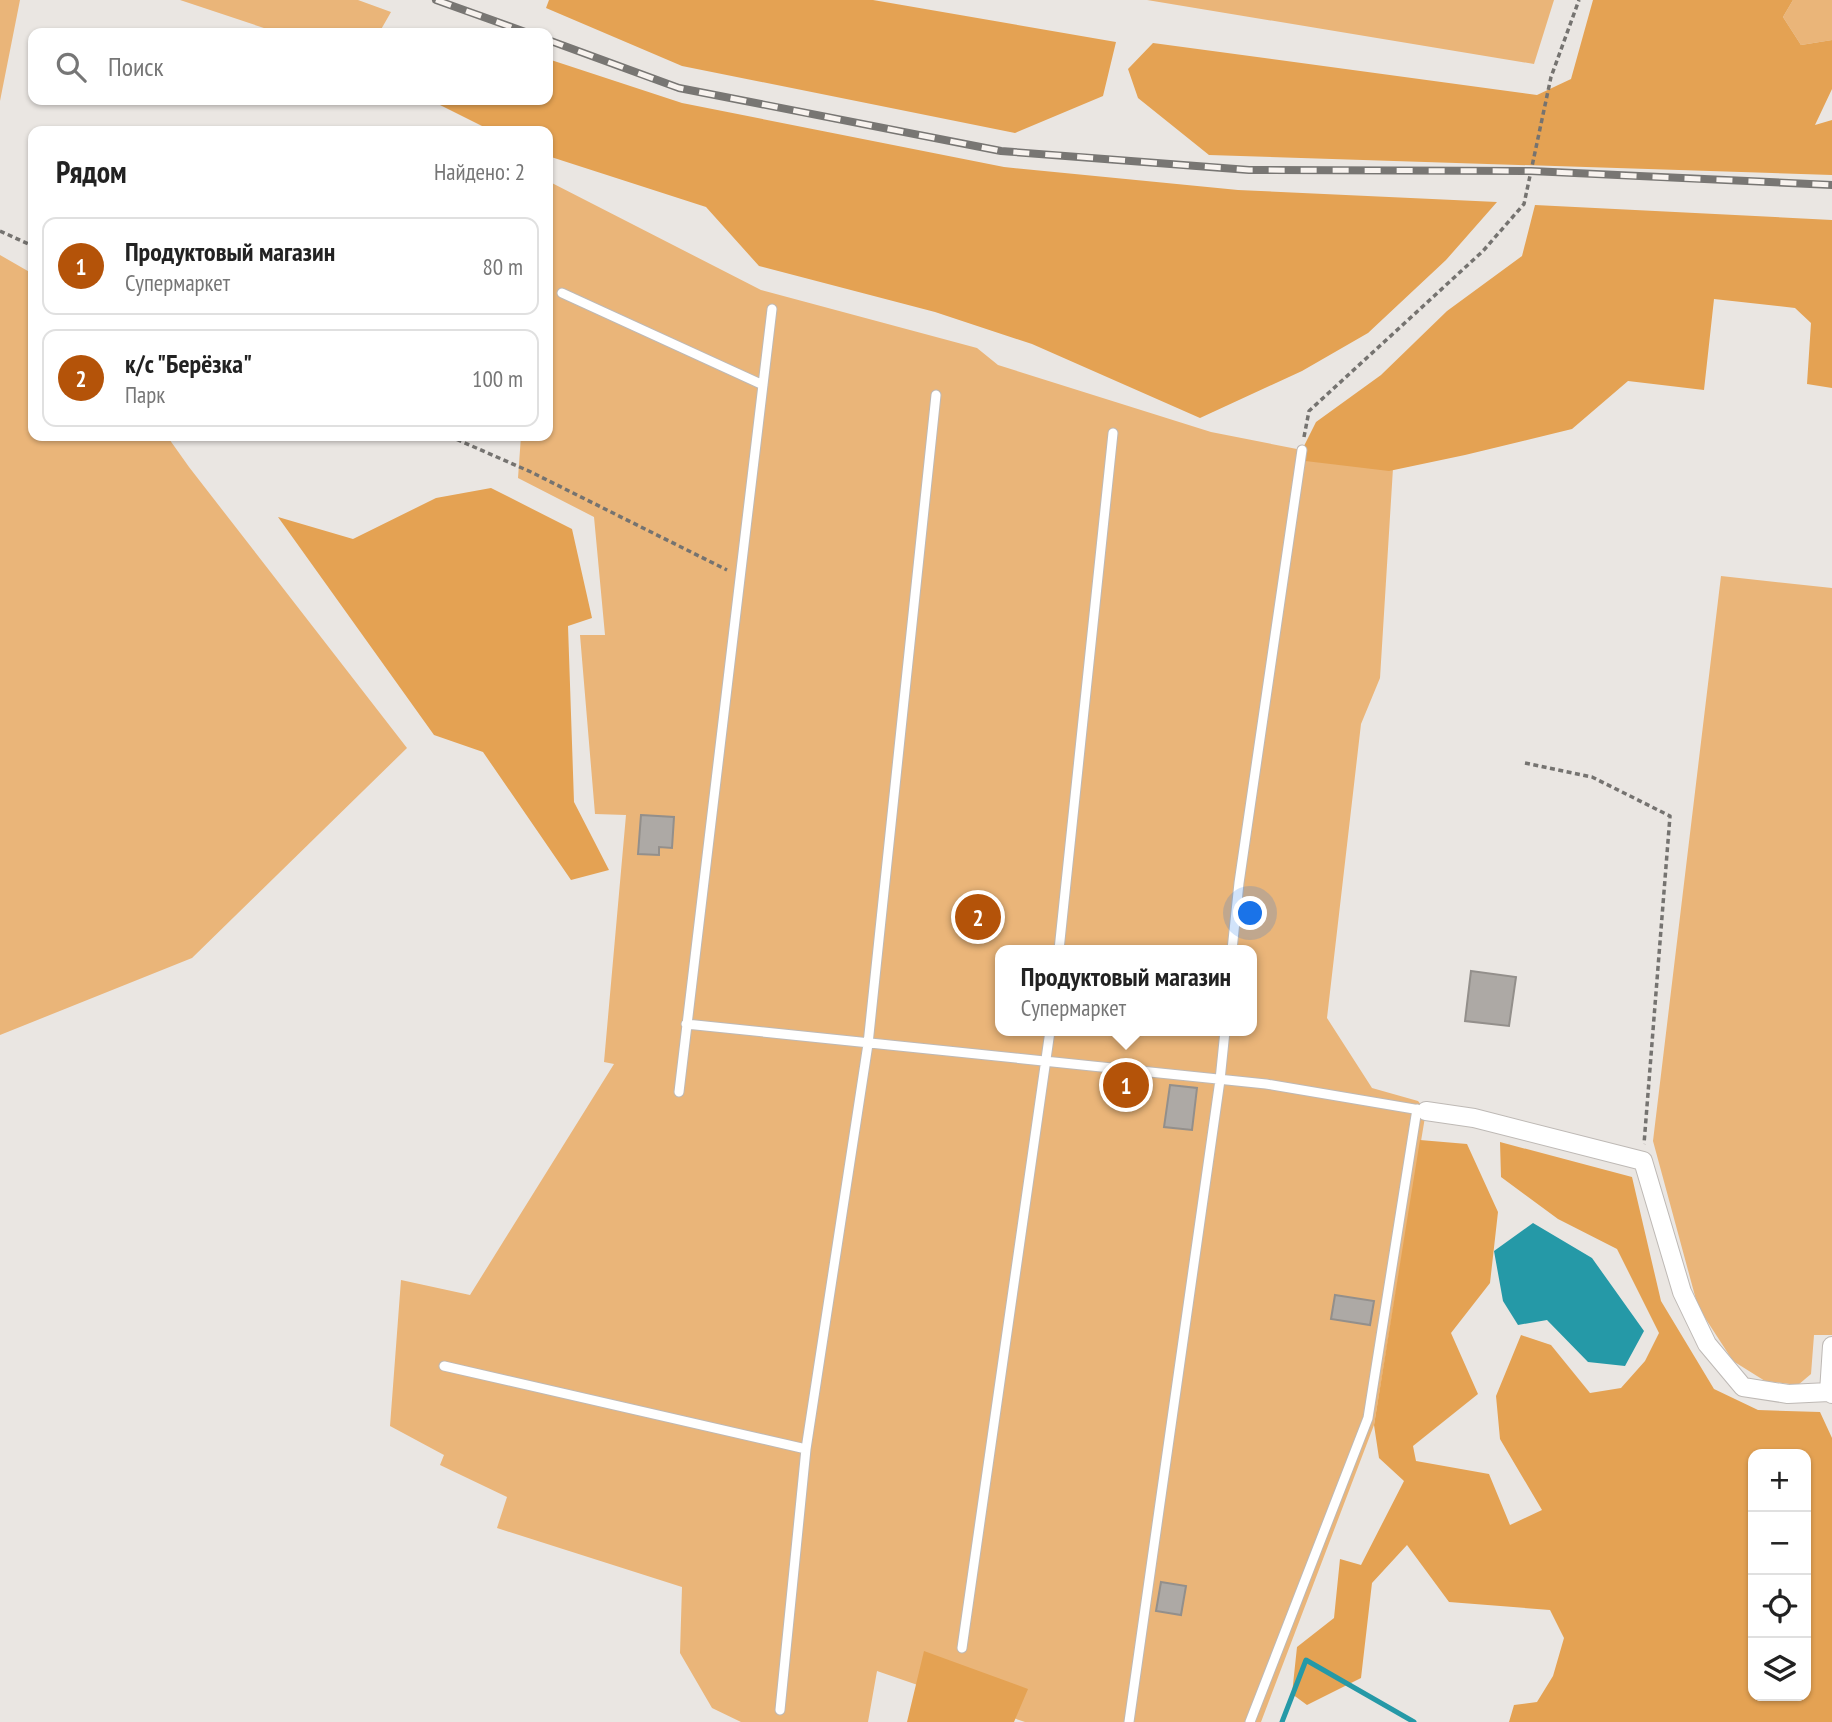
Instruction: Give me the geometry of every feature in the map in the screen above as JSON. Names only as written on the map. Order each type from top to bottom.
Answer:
[{"type":"street","points":[[1422,1110],[1474,1118],[1643,1161],[1682,1292],[1707,1344],[1743,1387],[1788,1394],[1831,1393],[1832,1346]]},
{"type":"lane","points":[[562,293],[763,385]]},
{"type":"lane","points":[[679,1092],[772,309]]},
{"type":"lane","points":[[780,1710],[806,1449],[868,1044],[936,395]]},
{"type":"lane","points":[[1060,945],[1113,433]]},
{"type":"lane","points":[[1233,945],[1239,883],[1302,450]]},
{"type":"lane","points":[[686,1024],[1266,1084],[1422,1110],[1368,1418],[1250,1722]]},
{"type":"lane","points":[[962,1648],[1049,1036]]},
{"type":"lane","points":[[1129,1722],[1224,1036]]},
{"type":"lane","points":[[444,1366],[806,1449]]},
{"type":"path","points":[[1302,450],[1309,411],[1483,251],[1524,204],[1551,77],[1579,0]]},
{"type":"path","points":[[0,231],[28,244]]},
{"type":"path","points":[[460,441],[531,472],[739,576]]},
{"type":"path","points":[[1525,763],[1591,777],[1670,816],[1643,1161]]},
{"type":"shaded area","points":[[0,0],[20,0],[0,101]]},
{"type":"shaded area","points":[[180,0],[358,0],[391,12],[382,28],[264,28]]},
{"type":"shaded area","points":[[549,0],[873,0],[1116,42],[1103,96],[1015,133],[682,66],[546,8]]},
{"type":"shaded area","points":[[1147,0],[1554,0],[1534,64]]},
{"type":"shaded area","points":[[1593,0],[1793,0],[1783,17],[1801,45],[1832,40],[1832,89],[1815,125],[1832,120],[1832,175],[1209,155],[1138,98],[1128,69],[1153,43],[1537,95],[1571,79]]},
{"type":"shaded area","points":[[1793,0],[1832,0],[1832,40],[1801,45],[1783,17]]},
{"type":"shaded area","points":[[553,61],[682,103],[1004,167],[1238,190],[1497,202],[1446,260],[1368,333],[1302,371],[1200,418],[1032,344],[935,312],[759,266],[706,207],[553,158],[553,126],[482,126],[440,105],[553,105]]},
{"type":"shaded area","points":[[553,184],[761,290],[977,348],[998,365],[1211,432],[1302,450],[1394,452],[1380,678],[1361,724],[1327,1018],[1372,1088],[1418,1101],[1426,1111],[1374,1425],[1261,1722],[1025,1722],[877,1671],[868,1722],[741,1722],[712,1708],[680,1653],[682,1587],[497,1528],[507,1497],[440,1465],[444,1455],[390,1426],[401,1280],[470,1295],[614,1064],[604,1062],[626,815],[595,814],[580,635],[605,635],[594,517],[518,478],[521,441],[553,441]]},
{"type":"shaded area","points":[[1535,205],[1832,220],[1832,388],[1807,384],[1811,323],[1795,308],[1714,299],[1704,390],[1628,381],[1572,429],[1389,471],[1297,460],[1316,422],[1381,375],[1447,311],[1522,256]]},
{"type":"shaded area","points":[[0,255],[28,271],[28,441],[171,441],[407,748],[192,958],[0,1035]]},
{"type":"shaded area","points":[[491,488],[572,529],[592,618],[568,626],[574,802],[609,870],[571,880],[483,752],[434,735],[278,517],[353,539],[436,498]]},
{"type":"shaded area","points":[[1721,576],[1832,588],[1832,1335],[1814,1335],[1811,1374],[1798,1385],[1765,1381],[1733,1361],[1698,1307],[1653,1141]]},
{"type":"shaded area","points":[[1420,1140],[1467,1144],[1498,1212],[1490,1283],[1451,1333],[1478,1394],[1413,1446],[1416,1461],[1489,1474],[1510,1525],[1542,1510],[1500,1439],[1496,1396],[1521,1335],[1551,1345],[1590,1393],[1621,1388],[1645,1361],[1659,1333],[1617,1249],[1558,1219],[1501,1177],[1500,1142],[1632,1177],[1661,1301],[1714,1389],[1758,1410],[1820,1412],[1832,1438],[1832,1722],[1509,1722],[1514,1705],[1537,1702],[1553,1676],[1564,1638],[1550,1610],[1449,1602],[1407,1545],[1372,1583],[1361,1678],[1307,1705],[1292,1694],[1297,1647],[1334,1618],[1340,1559],[1361,1565],[1404,1481],[1379,1458],[1374,1425]]},
{"type":"shaded area","points":[[924,1651],[1028,1689],[1014,1722],[907,1722]]},
{"type":"water","points":[[1533,1223],[1592,1258],[1644,1331],[1625,1366],[1588,1362],[1547,1320],[1518,1325],[1503,1301],[1494,1251]]},
{"type":"building","points":[[641,815],[674,817],[672,848],[659,847],[659,855],[638,854]]},
{"type":"building","points":[[1471,971],[1516,977],[1509,1026],[1465,1021]]},
{"type":"building","points":[[1170,1085],[1197,1088],[1192,1130],[1164,1127]]},
{"type":"building","points":[[1335,1295],[1374,1301],[1370,1325],[1331,1319]]},
{"type":"building","points":[[1161,1582],[1186,1586],[1181,1615],[1156,1611]]},
{"type":"waterway","points":[[1282,1722],[1306,1660],[1414,1722]]},
{"type":"railway","points":[[436,0],[514,28]]},
{"type":"railway","points":[[553,42],[679,88],[1001,151],[1249,170],[1531,171],[1832,185]]},
{"type":"place","name":"к/с \"Берёзка\"","points":[[978,917]]},
{"type":"place","name":"Продуктовый магазин","points":[[1126,1085]]}]
